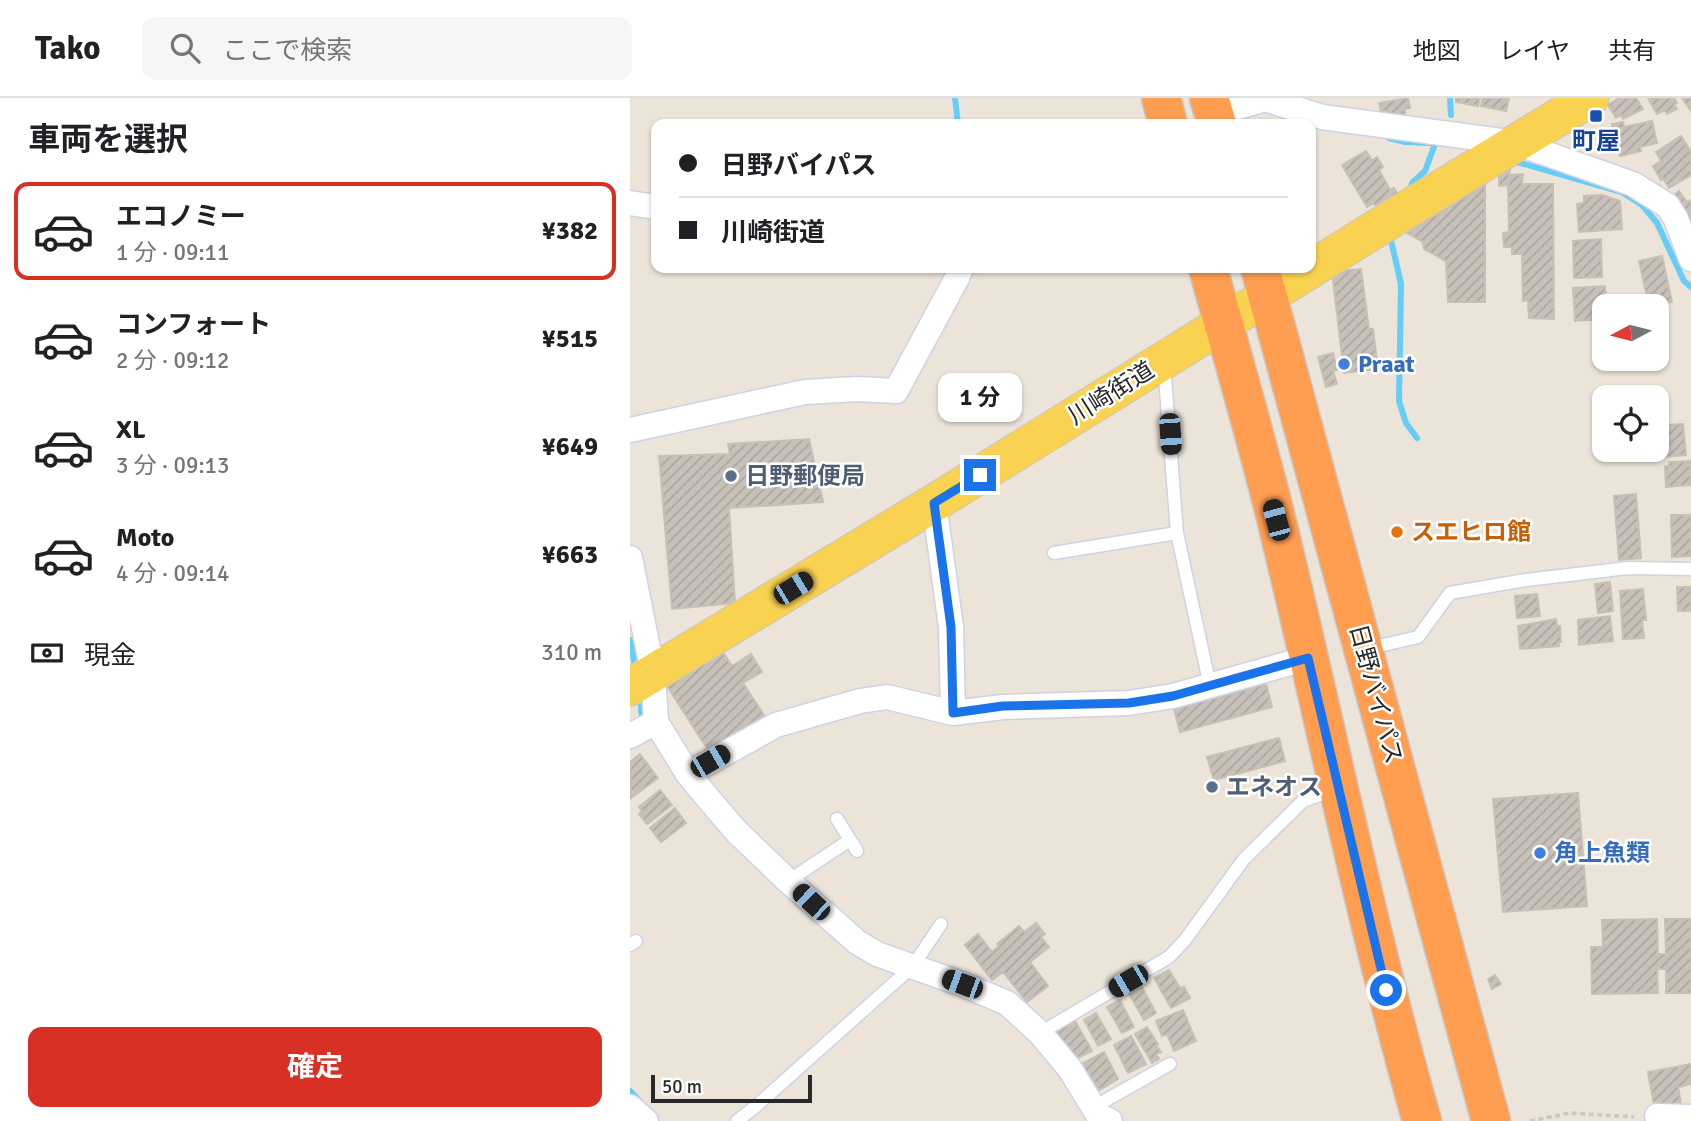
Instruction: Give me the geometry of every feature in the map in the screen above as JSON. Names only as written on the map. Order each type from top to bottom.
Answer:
[{"type":"highway","points":[[1161,98],[1167,119]]},
{"type":"highway","points":[[1209,273],[1273,508],[1386,990],[1422,1121]]},
{"type":"highway","name":"日野バイパス","points":[[1264,282],[1491,1121]]},
{"type":"main road","name":"川崎街道","points":[[1316,253],[1516,143],[1590,98]]},
{"type":"main road","name":"川崎街道","points":[[641,680],[1223,324],[1264,282],[1280,273]]},
{"type":"street","points":[[1213,112],[1265,99],[1304,103],[1322,117],[1516,143],[1633,184],[1668,206],[1676,219],[1691,259]]},
{"type":"street","points":[[630,203],[651,206]]},
{"type":"street","points":[[630,430],[805,392],[857,389],[896,391],[958,273]]},
{"type":"street","points":[[934,503],[951,627],[953,713]]},
{"type":"street","points":[[630,558],[641,680],[656,722],[688,774],[736,831],[858,942],[877,954],[1006,1003],[1040,1032],[1070,1069],[1101,1116]]},
{"type":"street","points":[[688,774],[776,725],[860,701],[887,697],[953,713],[1003,706],[1129,703],[1173,696],[1308,658]]},
{"type":"street","points":[[630,736],[656,722]]},
{"type":"street","points":[[630,1107],[646,1121]]},
{"type":"street","points":[[1657,1116],[1691,1117]]},
{"type":"lane","points":[[1164,360],[1177,533],[1210,686]]},
{"type":"lane","points":[[1054,554],[1177,533]]},
{"type":"lane","points":[[1364,649],[1418,637],[1450,593],[1527,580],[1628,568],[1691,569]]},
{"type":"lane","points":[[1040,1032],[1169,957],[1185,940],[1244,859],[1303,801],[1338,788]]},
{"type":"lane","points":[[788,881],[854,845],[837,819]]},
{"type":"lane","points":[[737,1121],[913,966],[941,925]]},
{"type":"lane","points":[[1101,1116],[1170,1064]]},
{"type":"path","points":[[1530,1121],[1570,1113],[1642,1118],[1657,1116]]},
{"type":"building","points":[[1408,98],[1410,108],[1405,109],[1405,114],[1388,117],[1387,111],[1381,112],[1379,103]]},
{"type":"building","points":[[1456,98],[1480,98],[1478,106],[1456,102]]},
{"type":"building","points":[[1483,98],[1509,98],[1506,111],[1481,106]]},
{"type":"building","points":[[1619,98],[1636,98],[1643,109],[1623,119],[1621,115],[1616,118],[1608,105]]},
{"type":"building","points":[[1648,98],[1674,98],[1677,109],[1667,114],[1665,110],[1657,114]]},
{"type":"building","points":[[1682,98],[1691,98],[1691,111]]},
{"type":"building","points":[[1652,121],[1657,143],[1640,147],[1641,151],[1620,156],[1612,124],[1623,122],[1624,127]]},
{"type":"building","points":[[1681,136],[1691,152],[1691,175],[1669,188],[1653,166],[1661,161],[1656,152]]},
{"type":"building","points":[[1366,151],[1372,161],[1377,157],[1383,167],[1379,170],[1390,190],[1394,188],[1401,199],[1379,212],[1374,203],[1367,207],[1342,165]]},
{"type":"building","points":[[1510,169],[1509,175],[1523,174],[1522,184],[1553,184],[1554,319],[1529,318],[1528,300],[1523,301],[1522,254],[1512,254],[1512,247],[1504,247],[1503,233],[1509,232],[1508,185],[1499,186],[1499,176]]},
{"type":"building","points":[[1485,184],[1485,302],[1448,302],[1446,261],[1424,249],[1423,242],[1407,233]]},
{"type":"building","points":[[1679,191],[1687,202],[1691,200],[1691,231],[1671,198]]},
{"type":"building","points":[[1602,195],[1620,201],[1622,229],[1579,232],[1577,204],[1584,203],[1584,196]]},
{"type":"building","points":[[1601,239],[1602,277],[1574,278],[1573,241]]},
{"type":"building","points":[[1662,256],[1672,302],[1670,294],[1646,294],[1639,261]]},
{"type":"building","points":[[1361,269],[1369,329],[1373,329],[1378,369],[1344,373],[1332,272]]},
{"type":"building","points":[[1605,286],[1606,294],[1592,294],[1592,320],[1575,321],[1573,288]]},
{"type":"building","points":[[1333,353],[1337,370],[1333,371],[1337,384],[1326,387],[1318,357]]},
{"type":"building","points":[[1683,424],[1686,455],[1669,457],[1669,425]]},
{"type":"building","points":[[809,439],[823,502],[729,508],[735,603],[672,609],[659,456],[730,454],[728,444]]},
{"type":"building","points":[[1690,461],[1691,485],[1666,487],[1665,466],[1669,466],[1669,462]]},
{"type":"building","points":[[1636,494],[1641,558],[1619,560],[1614,496]]},
{"type":"building","points":[[1671,515],[1691,515],[1691,556],[1672,557]]},
{"type":"building","points":[[1610,582],[1613,611],[1598,613],[1595,584]]},
{"type":"building","points":[[1677,587],[1691,587],[1691,611],[1678,611]]},
{"type":"building","points":[[1643,589],[1646,620],[1642,620],[1644,638],[1623,639],[1620,591]]},
{"type":"building","points":[[1537,594],[1540,616],[1517,618],[1515,596]]},
{"type":"building","points":[[1610,616],[1613,641],[1579,645],[1578,620]]},
{"type":"building","points":[[1556,619],[1557,626],[1560,626],[1559,646],[1520,649],[1518,626]]},
{"type":"building","points":[[722,651],[732,666],[751,654],[762,672],[743,683],[764,715],[708,750],[667,686]]},
{"type":"building","points":[[1266,684],[1272,707],[1180,732],[1174,709]]},
{"type":"building","points":[[1279,738],[1285,761],[1214,780],[1207,757]]},
{"type":"building","points":[[640,754],[658,778],[631,798],[630,762]]},
{"type":"building","points":[[660,790],[672,805],[647,824],[639,814],[642,811],[639,807]]},
{"type":"building","name":"角上魚類","points":[[1578,793],[1587,906],[1503,912],[1493,799]]},
{"type":"building","points":[[675,808],[686,823],[661,842],[650,828]]},
{"type":"building","points":[[1657,919],[1658,954],[1666,954],[1665,919],[1691,919],[1691,993],[1666,993],[1666,969],[1657,969],[1658,993],[1592,994],[1591,947],[1603,947],[1602,920]]},
{"type":"building","points":[[1036,923],[1045,934],[1041,937],[1049,947],[1030,962],[1048,986],[1027,1002],[1003,972],[992,980],[965,945],[978,934],[992,952],[999,946],[997,944],[1019,926],[1024,932]]},
{"type":"building","points":[[1169,970],[1190,998],[1171,1008],[1154,978]]},
{"type":"building","points":[[1495,975],[1501,984],[1492,989],[1488,979]]},
{"type":"building","points":[[1142,987],[1156,1013],[1144,1020],[1129,994]]},
{"type":"building","points":[[1120,1000],[1134,1027],[1122,1033],[1107,1007]]},
{"type":"building","points":[[1183,1010],[1196,1041],[1174,1051],[1167,1034],[1162,1036],[1156,1021]]},
{"type":"building","points":[[1096,1013],[1111,1039],[1098,1046],[1084,1020]]},
{"type":"building","points":[[1075,1021],[1092,1051],[1075,1059],[1056,1031]]},
{"type":"building","points":[[1147,1027],[1161,1052],[1156,1054],[1159,1059],[1152,1063],[1135,1034]]},
{"type":"building","points":[[1131,1036],[1146,1064],[1128,1073],[1114,1045]]},
{"type":"building","points":[[1104,1052],[1118,1079],[1099,1090],[1093,1079],[1089,1081],[1080,1065]]},
{"type":"building","points":[[1691,1064],[1691,1084],[1678,1087],[1681,1103],[1660,1107],[1660,1104],[1654,1105],[1648,1072]]},
{"type":"waterway","points":[[955,98],[957,119]]},
{"type":"waterway","points":[[1450,98],[1451,115]]},
{"type":"waterway","points":[[1389,138],[1430,143]]},
{"type":"waterway","points":[[1410,191],[1412,183],[1425,171],[1435,144]]},
{"type":"waterway","points":[[1517,162],[1622,192],[1642,205],[1657,223],[1684,281],[1691,287]]},
{"type":"waterway","points":[[1390,236],[1401,284],[1399,401],[1406,423],[1417,438]]},
{"type":"waterway","points":[[630,640],[635,667]]},
{"type":"waterway","points":[[640,696],[642,718]]},
{"type":"waterway","points":[[630,1091],[639,1100]]},
{"type":"place","name":"町屋","points":[[1596,116]]},
{"type":"place","name":"Praat","points":[[1344,364]]},
{"type":"place","name":"日野郵便局","points":[[731,476]]},
{"type":"place","name":"スエヒロ館","points":[[1397,532]]},
{"type":"place","name":"エネオス","points":[[1212,787]]},
{"type":"place","name":"角上魚類","points":[[1540,853]]},
{"type":"route","points":[[980,475],[934,503],[951,627],[953,713],[1003,706],[1129,703],[1173,696],[1308,658],[1386,990]]}]
